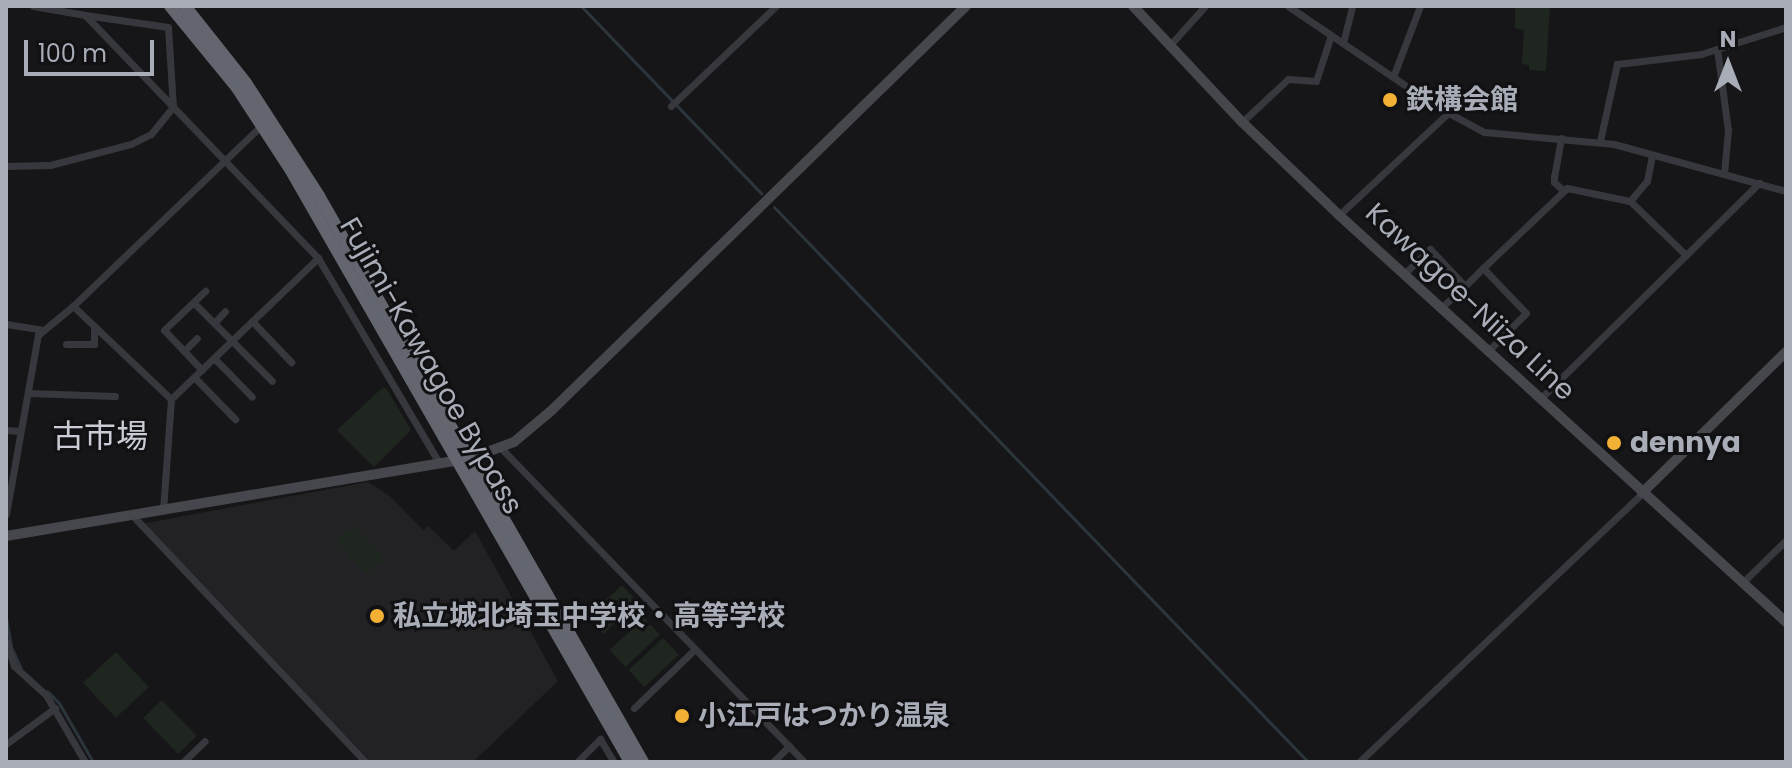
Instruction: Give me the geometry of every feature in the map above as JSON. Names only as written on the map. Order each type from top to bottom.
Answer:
[{"type":"highway","name":"Fujimi-Kawagoe Bypass","points":[[170,6],[262,125],[320,219],[630,762]]},
{"type":"highway","name":"Fujimi-Kawagoe Bypass","points":[[185,6],[246,83],[289,147],[471,458],[643,762]]},
{"type":"street","points":[[6,166],[50,165],[131,144],[151,134],[173,107],[168,27],[33,6]]},
{"type":"street","points":[[671,106],[776,6]]},
{"type":"street","points":[[6,536],[471,458],[502,449],[525,435],[551,411],[966,6]]},
{"type":"street","name":"Kawagoe-Niiza Line","points":[[1133,6],[1242,122],[1339,215],[1786,622]]},
{"type":"street","points":[[1170,45],[1205,6]]},
{"type":"street","points":[[1288,6],[1448,113],[1484,132],[1600,141],[1786,191]]},
{"type":"street","points":[[1343,43],[1352,6]]},
{"type":"street","points":[[1393,77],[1420,6]]},
{"type":"street","points":[[85,15],[318,258],[439,463]]},
{"type":"street","points":[[1600,141],[1617,64],[1717,49],[1786,27]]},
{"type":"street","points":[[1242,122],[1288,79],[1316,81],[1331,35]]},
{"type":"street","points":[[1717,49],[1729,140],[1724,174]]},
{"type":"street","points":[[1339,215],[1448,113]]},
{"type":"street","points":[[38,335],[73,306],[262,125]]},
{"type":"street","points":[[1561,138],[1554,182],[1563,190]]},
{"type":"street","points":[[1630,201],[1647,181],[1652,155]]},
{"type":"street","points":[[1540,399],[1759,183]]},
{"type":"street","points":[[1441,308],[1567,188],[1630,201],[1686,255]]},
{"type":"street","points":[[1404,274],[1430,249],[1465,286]]},
{"type":"street","points":[[163,511],[171,399],[318,258]]},
{"type":"street","points":[[1483,268],[1526,313],[1488,351]]},
{"type":"street","points":[[202,370],[164,330],[205,291]]},
{"type":"street","points":[[194,303],[272,381]]},
{"type":"street","points":[[73,306],[171,399]]},
{"type":"street","points":[[214,323],[225,311]]},
{"type":"street","points":[[252,321],[291,362]]},
{"type":"street","points":[[6,324],[39,329],[6,514]]},
{"type":"street","points":[[66,344],[94,344],[94,326]]},
{"type":"street","points":[[184,351],[197,338]]},
{"type":"street","points":[[1359,762],[1786,352]]},
{"type":"street","points":[[214,358],[252,397]]},
{"type":"street","points":[[194,377],[235,419]]},
{"type":"street","points":[[28,393],[115,396]]},
{"type":"street","points":[[6,430],[19,431]]},
{"type":"street","points":[[502,449],[804,762]]},
{"type":"street","points":[[133,516],[366,762]]},
{"type":"street","points":[[1742,583],[1786,540]]},
{"type":"street","points":[[6,642],[14,666],[55,708],[85,762]]},
{"type":"street","points":[[634,708],[694,650]]},
{"type":"street","points":[[6,744],[55,708]]},
{"type":"street","points":[[577,762],[600,739],[614,762]]},
{"type":"street","points":[[183,762],[205,741]]},
{"type":"street","points":[[773,762],[789,746]]},
{"type":"shaded area","points":[[1515,6],[1550,6],[1546,71],[1529,70],[1529,65],[1522,64],[1524,30],[1515,28]]},
{"type":"shaded area","points":[[386,388],[411,430],[374,467],[337,430],[381,389]]},
{"type":"shaded area","name":"私立城北埼玉中学校・高等学校","points":[[368,482],[390,496],[423,530],[428,526],[454,551],[475,531],[558,681],[473,762],[371,762],[141,524]]},
{"type":"shaded area","points":[[354,525],[384,558],[366,575],[336,541]]},
{"type":"shaded area","points":[[622,585],[638,602],[603,634],[588,617]]},
{"type":"shaded area","points":[[644,618],[660,635],[625,667],[610,650]]},
{"type":"shaded area","points":[[663,638],[679,655],[644,687],[629,670]]},
{"type":"shaded area","points":[[116,652],[149,687],[116,718],[83,683]]},
{"type":"shaded area","points":[[162,700],[197,736],[178,754],[143,718]]},
{"type":"waterway","points":[[581,6],[761,193]]},
{"type":"waterway","points":[[774,207],[1308,762]]},
{"type":"waterway","points":[[6,618],[11,647],[21,668]]},
{"type":"waterway","points":[[47,691],[59,703],[93,762]]},
{"type":"place","name":"鉄構会館","points":[[1390,100]]},
{"type":"place","name":"dennya","points":[[1614,443]]},
{"type":"place","name":"私立城北埼玉中学校・高等学校","points":[[377,616]]},
{"type":"place","name":"小江戸はつかり温泉","points":[[682,716]]},
{"type":"district","name":"古市場","points":[[100,436]]}]
